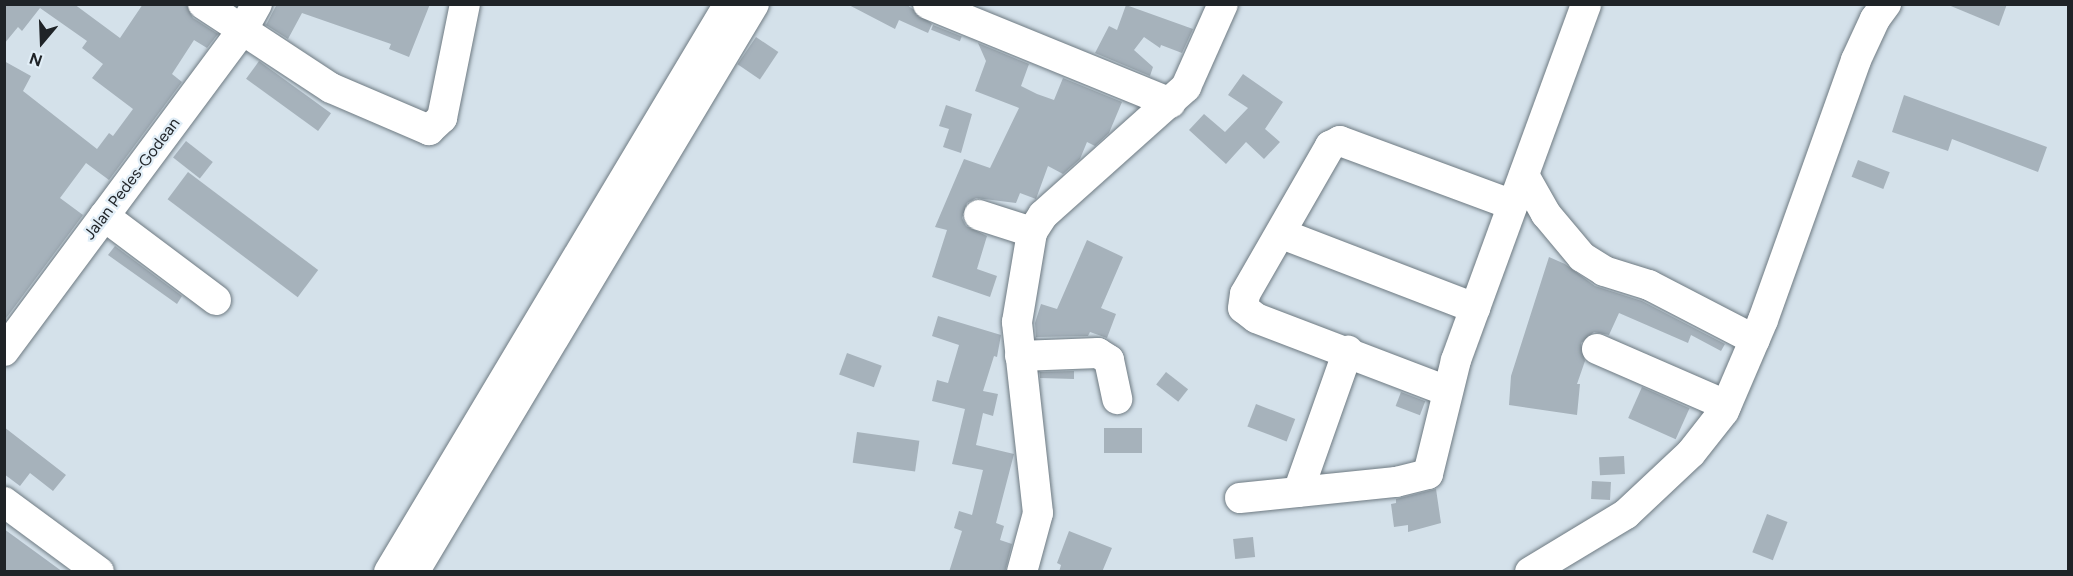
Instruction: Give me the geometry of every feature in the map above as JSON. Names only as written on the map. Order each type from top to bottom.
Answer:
[{"type":"street","points":[[203,4],[250,17],[331,88],[429,130],[442,118],[465,4]]},
{"type":"street","points":[[389,572],[729,4]]},
{"type":"street","points":[[414,572],[754,4]]},
{"type":"street","points":[[928,4],[1171,103]]},
{"type":"street","points":[[1022,572],[1038,513],[1020,356],[1019,291],[1032,232],[1043,215],[1171,103],[1186,87],[1223,4]]},
{"type":"street","points":[[1240,498],[1423,478],[1431,468],[1447,391],[1586,4]]},
{"type":"street","points":[[1530,572],[1626,514],[1691,453],[1726,405],[1755,340],[1856,60],[1875,19],[1886,4]]},
{"type":"street","name":"Jalan Pedes-Godean","points":[[4,351],[250,17]]},
{"type":"street","points":[[1447,391],[1348,351],[1256,318],[1243,308],[1245,294],[1282,234],[1327,152],[1340,141],[1513,205]]},
{"type":"street","points":[[1524,175],[1546,214],[1582,257],[1604,271],[1649,285],[1755,340]]},
{"type":"street","points":[[979,215],[1032,232]]},
{"type":"street","points":[[104,216],[216,300]]},
{"type":"street","points":[[1282,234],[1475,308]]},
{"type":"street","points":[[1597,349],[1726,405]]},
{"type":"street","points":[[1298,492],[1348,351]]},
{"type":"street","points":[[1020,356],[1098,353],[1109,360],[1117,399]]},
{"type":"street","points":[[4,502],[99,572]]},
{"type":"building","points":[[5,4],[74,4],[120,38],[143,4],[186,4],[193,18],[218,34],[207,48],[194,40],[172,74],[182,82],[109,180],[86,163],[60,198],[83,215],[4,321],[4,61],[31,76],[23,91],[97,149],[109,133],[113,136],[133,109],[92,78],[103,64],[82,48],[87,41],[40,8],[22,31],[18,27],[4,44]]},
{"type":"building","points":[[277,4],[430,4],[409,57],[389,49],[391,44],[302,13],[288,39],[266,25]]},
{"type":"building","points":[[847,4],[906,4],[932,24],[928,33],[899,20],[895,29]]},
{"type":"building","points":[[1946,4],[2007,4],[1999,26]]},
{"type":"building","points":[[1126,5],[1193,29],[1182,53],[1161,45],[1160,48],[1144,37],[1134,50],[1153,67],[1150,76],[1095,53],[1109,26],[1117,30]]},
{"type":"building","points":[[933,25],[962,37],[960,41],[931,30]]},
{"type":"building","points":[[756,37],[778,52],[760,79],[738,64]]},
{"type":"building","points":[[978,43],[1029,64],[1021,86],[1037,94],[1054,100],[1063,78],[1122,102],[1109,133],[1095,146],[1087,142],[1080,159],[1063,174],[1048,166],[1036,199],[1020,193],[1016,203],[976,198],[967,203],[962,218],[966,226],[987,236],[977,269],[997,276],[990,297],[932,277],[947,230],[935,227],[964,159],[990,168],[1019,108],[975,91],[986,61]]},
{"type":"building","points":[[259,61],[331,113],[318,131],[246,79]]},
{"type":"building","points":[[1243,74],[1283,102],[1265,129],[1280,142],[1264,159],[1246,142],[1226,164],[1189,130],[1204,114],[1225,132],[1248,108],[1228,95]]},
{"type":"building","points":[[1904,95],[2047,147],[2038,172],[1952,139],[1948,151],[1892,132]]},
{"type":"building","points":[[946,105],[972,114],[961,153],[943,147],[949,129],[939,126]]},
{"type":"building","points":[[186,141],[213,162],[200,178],[173,158]]},
{"type":"building","points":[[1858,160],[1890,172],[1883,189],[1852,177]]},
{"type":"building","points":[[188,172],[318,270],[298,297],[168,199]]},
{"type":"building","points":[[1087,240],[1123,257],[1101,308],[1116,314],[1107,338],[1090,332],[1088,336],[1036,337],[1035,323],[1041,304],[1057,309]]},
{"type":"building","points":[[115,246],[182,296],[177,304],[108,255]]},
{"type":"building","points":[[1549,257],[1565,264],[1595,286],[1642,301],[1725,344],[1721,351],[1691,335],[1688,343],[1619,313],[1609,335],[1594,332],[1581,343],[1585,361],[1577,384],[1580,384],[1577,415],[1509,405],[1511,376]]},
{"type":"building","points":[[938,316],[1001,335],[997,357],[994,356],[983,391],[998,394],[993,416],[983,413],[976,445],[1014,454],[996,523],[1004,526],[1000,540],[1012,544],[1005,572],[949,572],[962,531],[954,528],[959,511],[972,515],[983,470],[952,464],[965,409],[932,401],[937,380],[948,383],[959,345],[932,336]]},
{"type":"building","points":[[847,353],[882,366],[874,387],[839,375]]},
{"type":"building","points":[[1074,371],[1074,379],[1040,378],[1040,372]]},
{"type":"building","points":[[1166,372],[1188,389],[1178,402],[1156,385]]},
{"type":"building","points":[[1642,387],[1690,408],[1676,439],[1628,418]]},
{"type":"building","points":[[1401,392],[1425,401],[1420,415],[1396,406]]},
{"type":"building","points":[[1256,404],[1295,419],[1287,441],[1247,426]]},
{"type":"building","points":[[4,427],[66,475],[53,491],[30,473],[20,486],[4,474]]},
{"type":"building","points":[[1104,428],[1142,428],[1142,453],[1104,453]]},
{"type":"building","points":[[857,432],[919,441],[915,471],[853,463]]},
{"type":"building","points":[[1624,456],[1625,474],[1600,475],[1599,457]]},
{"type":"building","points":[[1592,481],[1611,482],[1610,500],[1591,499]]},
{"type":"building","points":[[1436,489],[1441,523],[1408,532],[1408,525],[1394,527],[1391,504],[1396,503],[1396,499]]},
{"type":"building","points":[[1767,514],[1788,522],[1773,560],[1752,552]]},
{"type":"building","points":[[4,529],[63,572],[4,572]]},
{"type":"building","points":[[1069,531],[1112,548],[1102,572],[1059,572],[1061,565],[1057,563]]},
{"type":"building","points":[[1253,537],[1255,557],[1235,559],[1233,539]]}]
